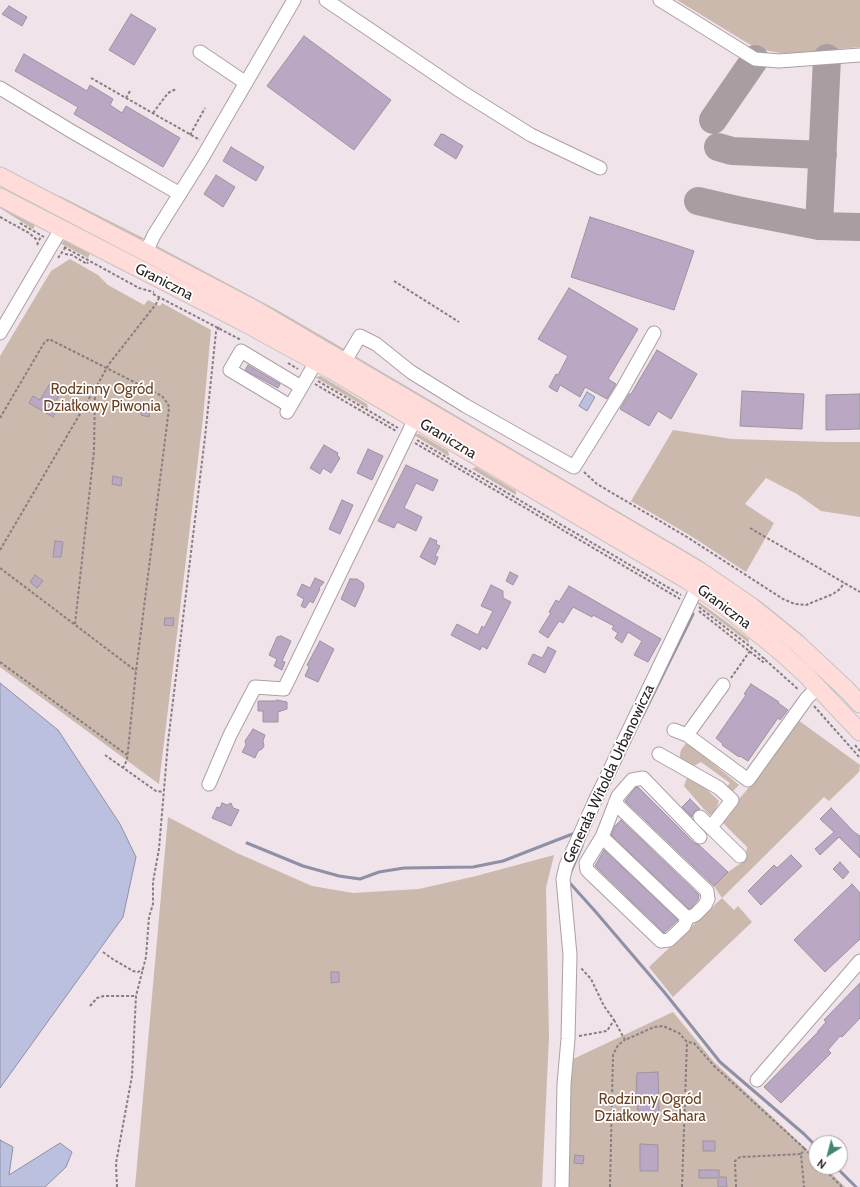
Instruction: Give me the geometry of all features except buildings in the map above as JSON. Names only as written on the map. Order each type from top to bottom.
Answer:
[{"type":"main road","name":"Graniczna","points":[[0,176],[244,303],[345,361],[706,575],[751,606],[798,644],[860,704]]},
{"type":"main road","name":"Graniczna","points":[[0,197],[60,236],[222,321],[309,376],[415,419],[692,598],[767,640],[806,675],[860,732]]},
{"type":"street","points":[[146,252],[154,235],[209,146],[294,0]]},
{"type":"street","points":[[326,0],[462,92],[531,135],[600,168]]},
{"type":"street","points":[[660,0],[754,59],[779,61],[860,55]]},
{"type":"street","points":[[200,52],[246,83]]},
{"type":"street","points":[[0,88],[180,194]]},
{"type":"street","points":[[0,333],[60,236]]},
{"type":"street","points":[[345,361],[360,336],[376,344],[396,362],[417,376],[574,467],[622,390],[654,333]]},
{"type":"street","points":[[241,351],[309,376],[288,410],[230,370],[241,351]]},
{"type":"street","points":[[209,784],[230,735],[255,687],[284,689],[406,434],[415,419]]},
{"type":"street","name":"Generała Witolda Urbanowicza","points":[[562,1187],[564,1084],[568,1038],[570,956],[563,879],[566,866],[594,802],[692,598]]},
{"type":"street","points":[[688,735],[723,684]]},
{"type":"street","points":[[674,730],[688,735],[748,780],[807,698],[818,688]]},
{"type":"street","points":[[659,754],[719,788],[732,800],[711,827]]},
{"type":"street","points":[[594,802],[614,807],[707,891],[708,899],[705,905],[695,915],[687,918],[684,926],[669,940],[661,941],[587,870],[586,863],[602,836],[614,807],[618,796],[632,780],[643,778],[700,837]]},
{"type":"street","points":[[700,817],[740,856]]},
{"type":"street","points":[[602,836],[687,918]]},
{"type":"street","points":[[757,1080],[860,961]]},
{"type":"path","points":[[91,78],[209,146]]},
{"type":"path","points":[[153,114],[168,93],[176,89]]},
{"type":"path","points":[[126,98],[130,91]]},
{"type":"path","points":[[190,135],[205,108]]},
{"type":"path","points":[[0,217],[33,235],[37,240]]},
{"type":"path","points":[[60,236],[139,288],[161,294]]},
{"type":"path","points":[[65,254],[87,264],[88,262]]},
{"type":"path","points":[[394,281],[459,322]]},
{"type":"path","points":[[154,294],[222,321],[244,342]]},
{"type":"path","points":[[0,550],[106,368],[156,304]]},
{"type":"path","points":[[117,1187],[116,1163],[132,1076],[136,996],[146,957],[149,917],[153,904],[153,882],[159,849],[168,742],[205,437],[210,381],[216,332],[222,321]]},
{"type":"path","points":[[0,418],[47,340],[52,340],[162,396],[168,404],[169,408],[127,755],[123,768]]},
{"type":"path","points":[[309,376],[406,434],[692,598],[753,649],[729,681],[723,684]]},
{"type":"path","points":[[309,376],[406,434],[692,598],[763,662],[766,658]]},
{"type":"path","points":[[75,624],[94,451],[95,389]]},
{"type":"path","points":[[574,467],[587,474],[597,484],[687,537],[782,599],[795,604],[806,605],[833,594],[840,589],[844,583]]},
{"type":"path","points":[[750,528],[860,592]]},
{"type":"path","points":[[0,568],[136,671]]},
{"type":"path","points":[[0,662],[127,755]]},
{"type":"path","points":[[105,755],[156,791],[163,792]]},
{"type":"path","points":[[102,952],[133,971],[138,972],[143,969]]},
{"type":"path","points":[[570,956],[591,980],[604,1006],[625,1040]]},
{"type":"path","points":[[90,1006],[97,998],[104,996],[136,996]]},
{"type":"path","points":[[568,1038],[607,1031],[614,1020]]},
{"type":"path","points":[[610,1187],[613,1055],[618,1045],[625,1040],[654,1027],[663,1026],[679,1033],[687,1042],[694,1043],[714,1066],[808,1152]]},
{"type":"path","points":[[682,1187],[687,1042]]},
{"type":"path","points":[[804,1187],[801,1154],[805,1149]]},
{"type":"path","points":[[736,1187],[735,1161],[740,1157],[801,1154]]},
{"type":"path","points":[[830,1175],[842,1187]]},
{"type":"green space","points":[[677,0],[860,0],[860,47],[785,54],[759,49]]},
{"type":"green space","points":[[60,196],[145,239],[140,240],[57,197]]},
{"type":"green space","points":[[0,204],[36,223],[33,229],[0,208]]},
{"type":"green space","points":[[66,240],[73,241],[90,253],[88,258],[60,243]]},
{"type":"green space","points":[[155,245],[277,310],[344,350],[342,351],[157,249]]},
{"type":"green space","name":"Rodzinny Ogród Działkowy Piwonia","points":[[70,259],[98,275],[108,285],[144,305],[148,300],[160,306],[162,303],[211,330],[203,418],[159,784],[0,667],[0,356],[51,271]]},
{"type":"green space","points":[[355,356],[699,559],[763,603],[806,638],[355,359]]},
{"type":"green space","points":[[321,376],[367,404],[368,407],[367,408],[315,377]]},
{"type":"green space","points":[[673,430],[732,439],[860,442],[860,517],[821,511],[797,494],[766,478],[745,504],[774,523],[746,572],[691,536],[631,501]]},
{"type":"green space","points":[[419,434],[448,451],[449,455],[448,456],[414,435]]},
{"type":"green space","points":[[476,467],[516,491],[516,495],[472,469]]},
{"type":"green space","points":[[694,601],[699,602],[749,639],[749,643]]},
{"type":"green space","points":[[798,720],[860,765],[859,772],[829,801],[824,797],[722,898],[714,886],[728,872],[741,863],[746,854],[747,847],[720,820],[746,791]]},
{"type":"green space","points":[[687,742],[739,785],[731,793],[725,789],[730,783],[701,762],[690,768],[679,760],[681,750]]},
{"type":"green space","points":[[687,778],[703,786],[719,801],[714,814],[709,815],[684,786]]},
{"type":"green space","points":[[168,817],[237,853],[312,886],[353,893],[419,889],[476,876],[554,855],[546,888],[549,1037],[542,1187],[135,1187]]},
{"type":"green space","points":[[722,898],[734,910],[738,906],[752,922],[673,997],[649,967]]},
{"type":"green space","name":"Rodzinny Ogród Działkowy Sahara","points":[[673,1012],[714,1062],[808,1150],[808,1175],[833,1175],[845,1187],[567,1187],[571,1060]]},
{"type":"water","points":[[587,392],[595,397],[587,411],[579,406]]},
{"type":"water","points":[[0,683],[58,730],[120,824],[136,857],[123,917],[0,1088]]},
{"type":"water","points":[[0,1140],[13,1147],[9,1175],[60,1143],[72,1152],[66,1167],[45,1187],[0,1187]]},
{"type":"waterway","points":[[642,717],[693,614]]},
{"type":"waterway","points":[[247,843],[303,866],[339,876],[360,879],[379,872],[404,868],[473,867],[503,861],[575,833]]},
{"type":"waterway","points":[[570,874],[582,846]]},
{"type":"waterway","points":[[568,881],[665,993],[720,1062],[808,1138]]},
{"type":"waterway","points":[[844,1175],[856,1187]]},
{"type":"taxiway","points":[[819,226],[827,58]]},
{"type":"taxiway","points":[[713,120],[755,59]]},
{"type":"taxiway","points":[[718,147],[732,151],[823,155]]},
{"type":"taxiway","points":[[698,201],[819,226],[860,227]]}]
